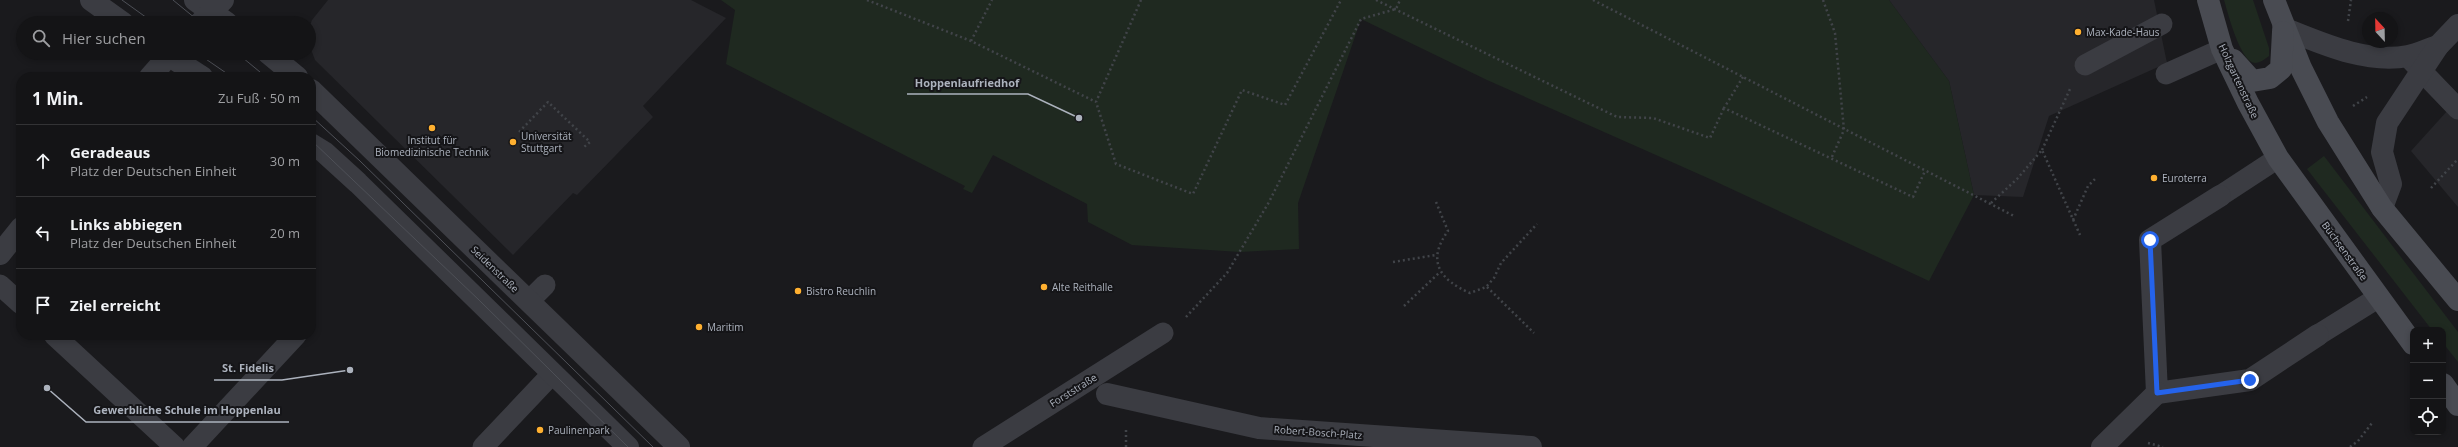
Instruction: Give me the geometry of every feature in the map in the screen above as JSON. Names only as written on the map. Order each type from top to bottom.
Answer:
[{"type":"main road","name":"Holzgartenstraße","points":[[2208,0],[2222,49],[2248,103],[2278,158]]},
{"type":"main road","points":[[2274,0],[2283,28],[2328,122],[2382,208],[2458,300]]},
{"type":"main road","points":[[2222,49],[2252,81],[2270,78],[2281,69],[2283,28]]},
{"type":"main road","name":"Büchsenstraße","points":[[2278,158],[2410,340]]},
{"type":"main road","points":[[2446,388],[2458,404]]},
{"type":"street","points":[[91,0],[113,16]]},
{"type":"street","points":[[2382,208],[2391,184],[2382,152],[2387,123],[2415,63],[2438,46],[2458,25]]},
{"type":"street","points":[[2283,28],[2312,39],[2370,56],[2415,63]]},
{"type":"street","points":[[154,72],[163,60]]},
{"type":"street","points":[[177,60],[195,72]]},
{"type":"street","points":[[276,60],[291,72]]},
{"type":"street","name":"Seidenstraße","points":[[316,95],[679,447]]},
{"type":"street","points":[[316,147],[324,152],[358,183],[628,447]]},
{"type":"street","points":[[2157,393],[2150,240],[2220,196]]},
{"type":"street","points":[[0,254],[16,234]]},
{"type":"street","points":[[2102,447],[2157,393],[2250,380],[2318,335]]},
{"type":"street","name":"Robert-Bosch-Platz","points":[[1107,394],[1259,428],[1531,447]]},
{"type":"lane","points":[[2084,65],[2162,24]]},
{"type":"lane","points":[[2166,74],[2222,49]]},
{"type":"lane","points":[[2415,63],[2458,109]]},
{"type":"lane","points":[[2220,196],[2278,158]]},
{"type":"lane","points":[[0,285],[16,299]]},
{"type":"lane","points":[[528,301],[545,286]]},
{"type":"lane","points":[[2318,335],[2379,297]]},
{"type":"lane","name":"Forststraße","points":[[983,447],[1163,333]]},
{"type":"lane","points":[[59,340],[175,447]]},
{"type":"lane","points":[[192,447],[291,340]]},
{"type":"lane","points":[[482,447],[552,374]]},
{"type":"path","points":[[867,0],[971,41],[1096,102]]},
{"type":"path","points":[[971,41],[992,0]]},
{"type":"path","points":[[1141,0],[1096,102],[1116,164],[1193,194],[1242,90],[1285,105],[1341,0]]},
{"type":"path","points":[[1376,0],[1617,117],[1653,118],[1710,138],[1724,108],[1743,76]]},
{"type":"path","points":[[1396,9],[1400,0]]},
{"type":"path","points":[[1593,0],[2014,216]]},
{"type":"path","points":[[1823,0],[1835,33],[1844,130],[1831,159]]},
{"type":"path","points":[[1163,333],[1189,315],[1227,273],[1268,202],[1361,19],[1396,9]]},
{"type":"path","points":[[1991,203],[2017,179],[2042,150],[2064,101],[2084,65]]},
{"type":"path","points":[[519,132],[548,102],[590,142],[584,147]]},
{"type":"path","points":[[1724,108],[1913,197],[1925,171]]},
{"type":"path","points":[[2042,150],[2080,235]]},
{"type":"path","points":[[2431,188],[2458,159]]},
{"type":"path","points":[[2073,220],[2088,186],[2095,179]]},
{"type":"path","points":[[1436,202],[1448,231],[1436,255],[1440,272],[1454,286],[1470,293],[1486,287],[1494,278],[1501,263],[1537,224]]},
{"type":"path","points":[[1393,262],[1436,255]]},
{"type":"path","points":[[1404,306],[1440,272]]},
{"type":"path","points":[[1486,287],[1534,333]]},
{"type":"path","points":[[2350,447],[2358,441],[2372,423]]},
{"type":"shaded area","name":"Universität Stuttgart","points":[[328,0],[691,0],[726,18],[643,106],[653,117],[577,195],[573,193],[513,255],[315,60],[315,16]]},
{"type":"shaded area","points":[[1889,0],[2154,0],[2167,63],[2049,116],[2023,197],[1974,195],[1949,81]]},
{"type":"shaded area","points":[[2458,99],[2458,207],[2411,151]]},
{"type":"green space","points":[[721,0],[1889,0],[1949,81],[1974,195],[1929,281],[1710,179],[1487,80],[1361,19],[1298,203],[1299,249],[1240,252],[1132,245],[1088,222],[1087,204],[993,155],[972,193],[963,189],[965,186],[726,64],[735,10]]},
{"type":"green space","points":[[2224,0],[2253,0],[2269,48],[2269,56],[2261,62],[2255,63],[2250,61],[2244,55],[2235,36]]},
{"type":"green space","points":[[2324,156],[2458,332],[2458,362],[2446,347],[2446,327],[2430,327],[2307,169]]},
{"type":"tram line","points":[[122,0],[144,16]]},
{"type":"tram line","points":[[173,0],[192,16]]},
{"type":"tram line","points":[[207,60],[225,72]]},
{"type":"tram line","points":[[245,60],[260,72]]},
{"type":"tram line","points":[[316,121],[360,161],[653,447]]},
{"type":"tram line","points":[[316,145],[479,300],[628,447]]},
{"type":"place","name":"Max-Kade-Haus","points":[[2078,32]]},
{"type":"place","name":"Hoppenlaufriedhof","points":[[1079,118]]},
{"type":"place","name":"Institut für Biomedizinische Technik","points":[[432,128]]},
{"type":"place","name":"Universität Stuttgart","points":[[513,142]]},
{"type":"place","name":"Euroterra","points":[[2154,178]]},
{"type":"place","name":"Alte Reithalle","points":[[1044,287]]},
{"type":"place","name":"Bistro Reuchlin","points":[[798,291]]},
{"type":"place","name":"Maritim","points":[[699,327]]},
{"type":"place","name":"St. Fidelis","points":[[350,370]]},
{"type":"place","name":"Gewerbliche Schule im Hoppenlau","points":[[47,388]]},
{"type":"place","name":"Paulinenpark","points":[[540,430]]},
{"type":"route","points":[[2150,240],[2157,393],[2250,380]]}]
